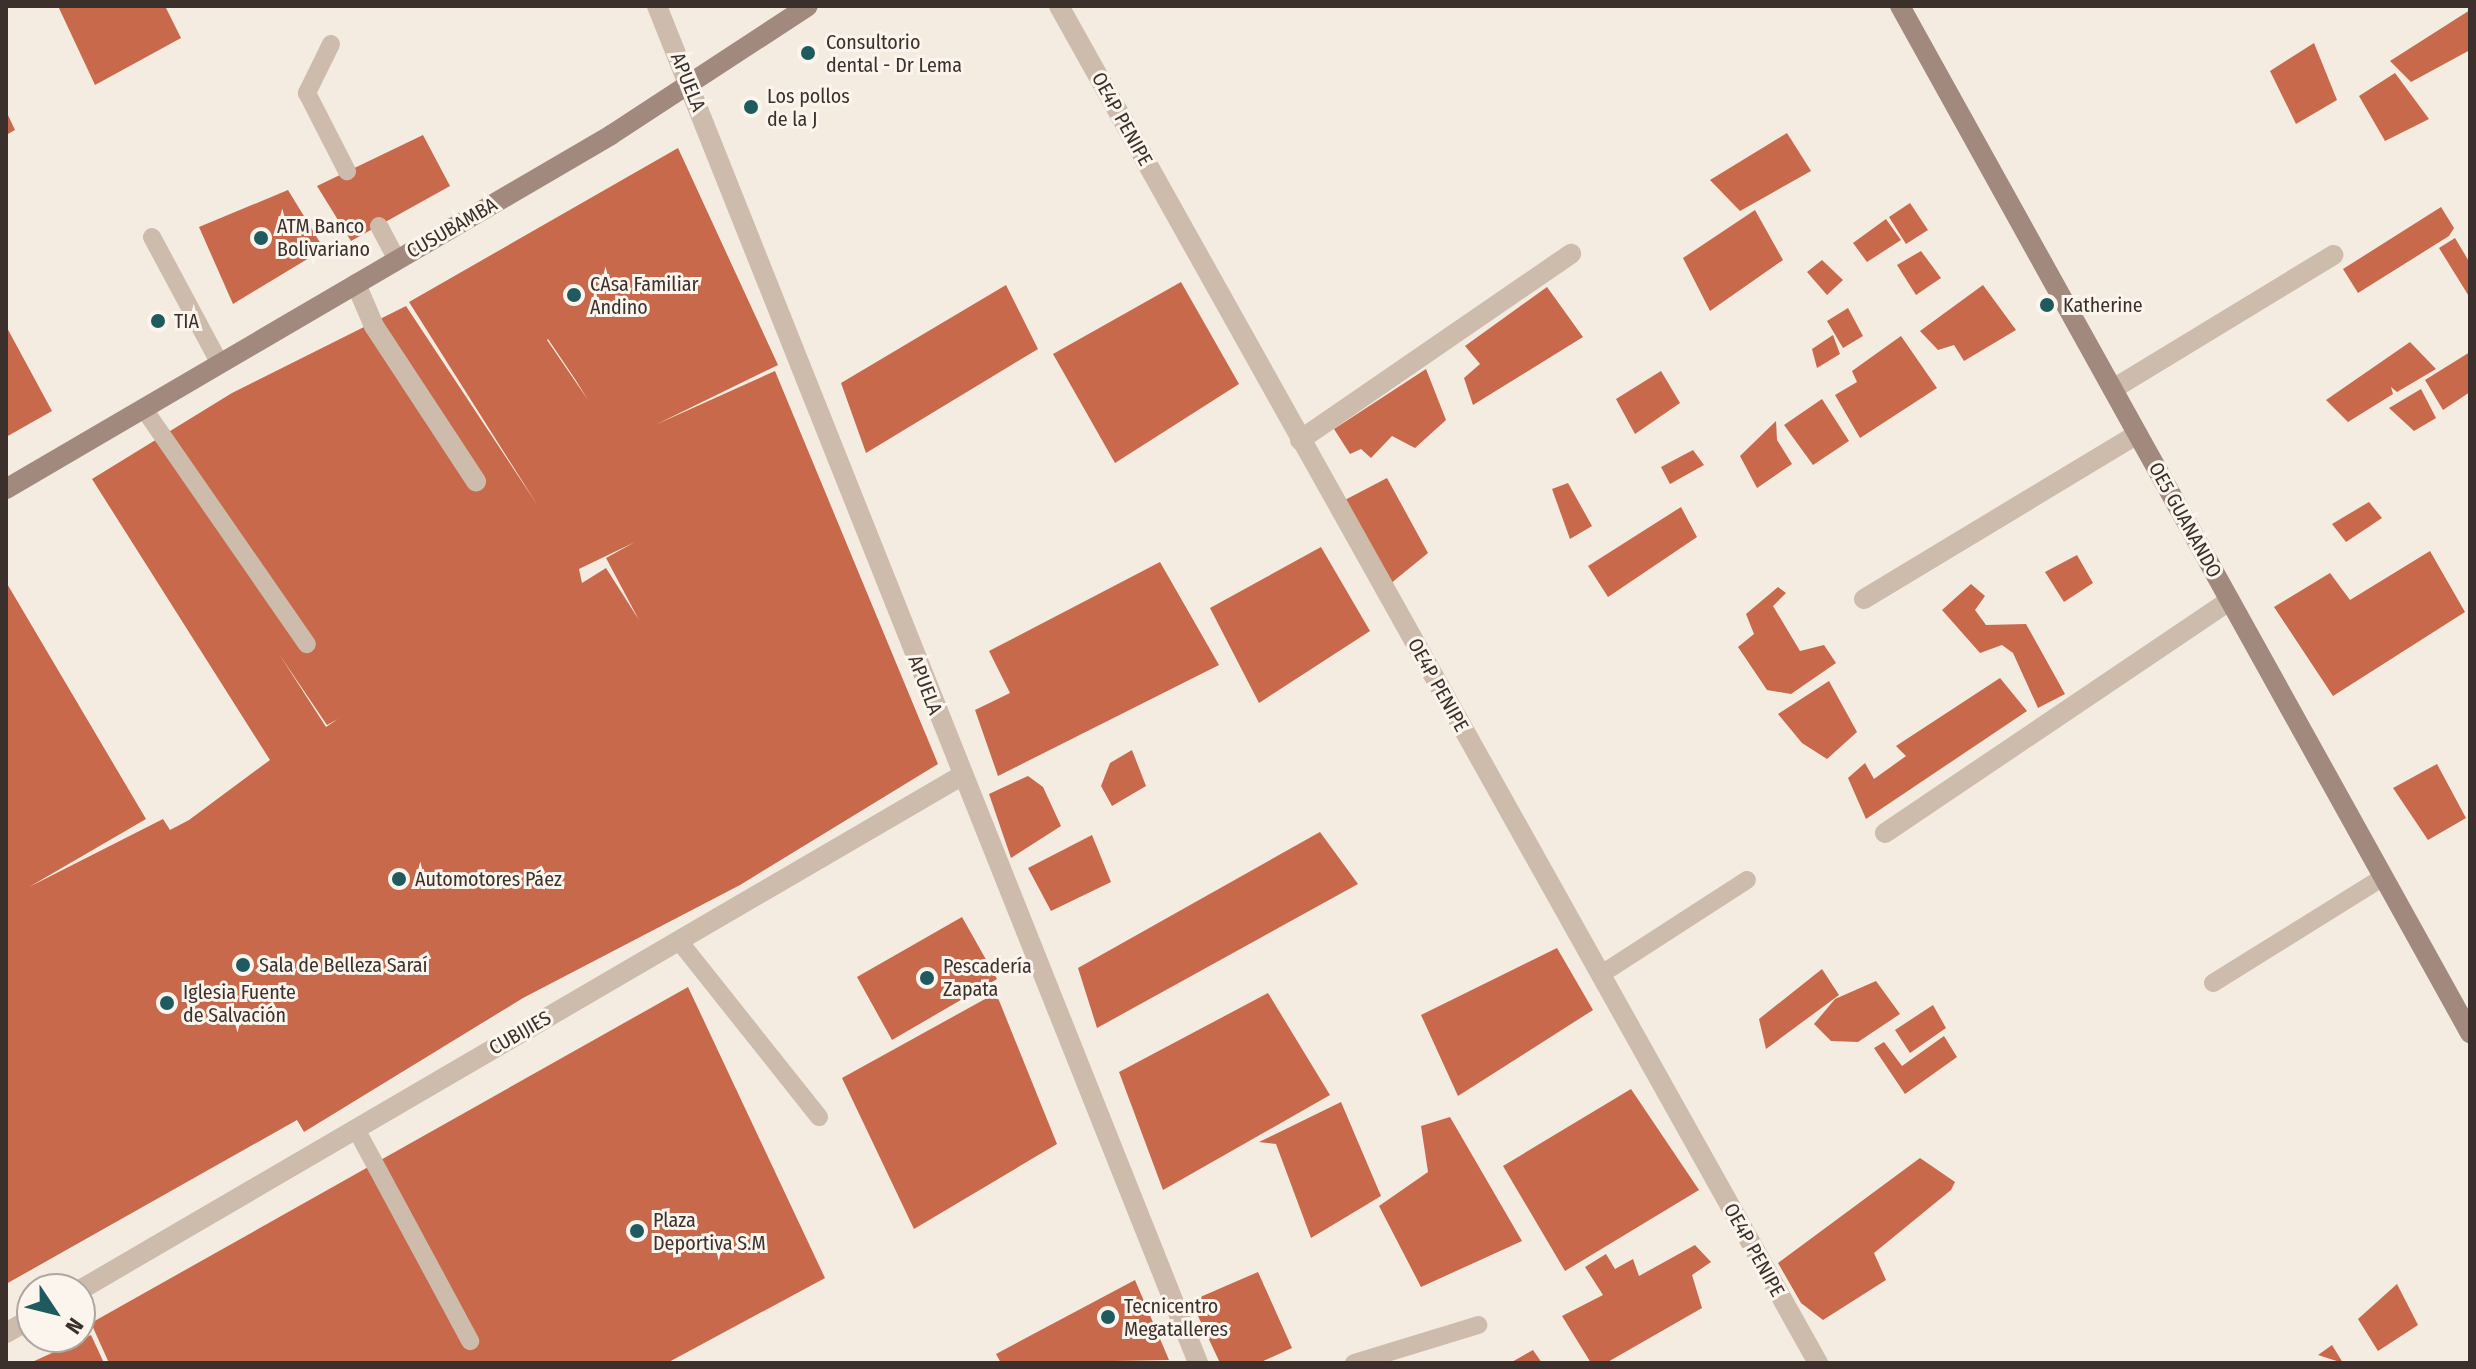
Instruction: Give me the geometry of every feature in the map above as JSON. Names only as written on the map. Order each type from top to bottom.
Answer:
[{"type":"street","name":"APUELA","points":[[657,6],[961,776],[1198,1363]]},
{"type":"street","name":"CUSUBAMBA","points":[[6,489],[397,260],[689,83],[808,6]]},
{"type":"street","name":"OE4P PENIPE","points":[[1059,6],[1818,1363]]},
{"type":"street","name":"OE5 GUANANDO","points":[[1900,6],[2470,1033]]},
{"type":"street","points":[[1300,440],[1571,254]]},
{"type":"street","points":[[2113,389],[2333,255]]},
{"type":"street","points":[[356,284],[374,326],[476,481]]},
{"type":"street","points":[[1864,599],[2137,434]]},
{"type":"street","points":[[1885,833],[2230,600]]},
{"type":"street","name":"CUBIJIES","points":[[96,1281],[961,776]]},
{"type":"lane","points":[[331,44],[307,93],[347,171]]},
{"type":"lane","points":[[379,226],[397,260]]},
{"type":"lane","points":[[152,237],[220,364]]},
{"type":"lane","points":[[144,409],[307,644]]},
{"type":"lane","points":[[2213,983],[2383,877]]},
{"type":"lane","points":[[1600,975],[1747,880]]},
{"type":"lane","points":[[679,941],[819,1117]]},
{"type":"lane","points":[[356,1129],[470,1341]]},
{"type":"lane","points":[[1354,1363],[1478,1325]]},
{"type":"building","points":[[58,6],[165,6],[181,38],[95,85]]},
{"type":"building","points":[[2470,10],[2470,50],[2411,82],[2390,61]]},
{"type":"building","points":[[2314,43],[2337,100],[2296,124],[2270,71]]},
{"type":"building","points":[[2395,73],[2429,119],[2385,141],[2359,96]]},
{"type":"building","points":[[6,111],[15,130],[6,135]]},
{"type":"building","points":[[1787,133],[1811,171],[1740,211],[1710,180]]},
{"type":"building","points":[[423,135],[450,186],[351,241],[317,186]]},
{"type":"building","points":[[678,148],[778,365],[655,425],[775,371],[938,764],[740,885],[523,998],[304,1132],[297,1120],[26,1273],[16,1273],[16,1278],[6,1284],[6,582],[146,819],[29,887],[163,819],[170,830],[189,820],[270,760],[92,479],[232,393],[406,306],[538,506],[409,302]],"holes":[[[548,339],[575,379],[588,400]],[[635,542],[606,558],[639,620],[606,568],[582,583],[579,569]],[[279,654],[327,725],[338,719],[326,727]]]},
{"type":"building","name":"ATM Banco Bolivariano","points":[[288,190],[324,249],[233,304],[199,227]]},
{"type":"building","points":[[1910,203],[1928,230],[1906,244],[1889,217]]},
{"type":"building","points":[[2441,207],[2454,228],[2449,236],[2358,293],[2343,269]]},
{"type":"building","points":[[1755,210],[1783,260],[1710,311],[1683,258]]},
{"type":"building","points":[[1886,219],[1901,240],[1867,262],[1853,243]]},
{"type":"building","points":[[2455,238],[2470,263],[2470,298],[2439,248]]},
{"type":"building","points":[[1921,251],[1941,278],[1916,295],[1897,265]]},
{"type":"building","points":[[1822,260],[1843,280],[1827,295],[1807,272]]},
{"type":"building","points":[[1181,282],[1239,384],[1115,463],[1053,354]]},
{"type":"building","points":[[1006,285],[1038,349],[866,453],[841,383]]},
{"type":"building","points":[[1983,285],[2016,330],[1964,361],[1954,345],[1938,350],[1920,331]]},
{"type":"building","points":[[1547,287],[1583,337],[1473,405],[1464,378],[1480,364],[1465,346]]},
{"type":"building","points":[[1848,308],[1863,336],[1843,348],[1827,321]]},
{"type":"building","points":[[6,326],[52,411],[6,437]]},
{"type":"building","points":[[1833,335],[1840,354],[1817,368],[1812,349]]},
{"type":"building","points":[[1901,336],[1937,388],[1860,438],[1835,395],[1857,382],[1852,371]]},
{"type":"building","points":[[2410,342],[2436,369],[2397,392],[2391,387],[2393,394],[2348,422],[2326,400]]},
{"type":"building","points":[[2470,352],[2470,392],[2443,410],[2425,380]]},
{"type":"building","points":[[1426,369],[1446,420],[1415,448],[1392,436],[1371,458],[1361,449],[1350,454],[1334,429]]},
{"type":"building","points":[[1661,371],[1680,403],[1635,434],[1616,399]]},
{"type":"building","points":[[2421,389],[2436,418],[2414,431],[2389,408]]},
{"type":"building","points":[[1822,399],[1849,441],[1813,465],[1784,425]]},
{"type":"building","points":[[1776,421],[1777,440],[1792,464],[1757,488],[1740,456]]},
{"type":"building","points":[[1693,450],[1704,465],[1670,484],[1661,467]]},
{"type":"building","points":[[1387,478],[1428,553],[1390,584],[1343,501]]},
{"type":"building","points":[[1568,483],[1592,526],[1570,539],[1552,489]]},
{"type":"building","points":[[2369,502],[2382,518],[2346,542],[2332,524]]},
{"type":"building","points":[[1681,507],[1697,537],[1608,597],[1588,566]]},
{"type":"building","points":[[1321,547],[1370,631],[1259,703],[1210,608]]},
{"type":"building","points":[[2430,551],[2465,612],[2333,696],[2274,607],[2330,573],[2350,600]]},
{"type":"building","points":[[2077,555],[2093,583],[2064,602],[2045,572]]},
{"type":"building","points":[[1160,562],[1219,665],[998,776],[975,710],[1010,693],[989,651]]},
{"type":"building","points":[[1971,584],[1985,596],[1975,610],[1986,625],[2026,624],[2065,694],[2038,708],[2013,653],[2002,645],[1980,653],[1942,610]]},
{"type":"building","points":[[1778,587],[1786,593],[1773,606],[1800,651],[1824,645],[1836,663],[1791,694],[1767,690],[1738,647],[1754,634],[1746,614]]},
{"type":"building","points":[[2000,678],[2027,711],[1866,819],[1848,778],[1865,763],[1874,779],[1906,756],[1896,746]]},
{"type":"building","points":[[1829,681],[1857,732],[1827,759],[1802,743],[1778,714]]},
{"type":"building","points":[[1132,750],[1146,786],[1112,806],[1101,786],[1110,763]]},
{"type":"building","points":[[2437,764],[2466,818],[2428,840],[2393,788]]},
{"type":"building","points":[[1028,776],[1043,787],[1061,826],[1011,858],[989,794]]},
{"type":"building","points":[[1320,832],[1358,884],[1097,1028],[1078,968]]},
{"type":"building","points":[[1092,835],[1111,882],[1051,911],[1028,868]]},
{"type":"building","name":"Pescadería Zapata","points":[[962,917],[997,979],[892,1040],[857,977]]},
{"type":"building","points":[[1557,948],[1593,1010],[1458,1096],[1421,1015]]},
{"type":"building","points":[[1822,969],[1839,995],[1766,1049],[1759,1019]]},
{"type":"building","points":[[1876,981],[1900,1014],[1858,1042],[1831,1041],[1814,1024],[1835,999]]},
{"type":"building","points":[[688,987],[825,1278],[667,1363],[109,1363],[96,1334],[96,1320]]},
{"type":"building","points":[[996,993],[1057,1144],[914,1229],[842,1078]]},
{"type":"building","points":[[1268,993],[1330,1095],[1163,1190],[1119,1072]]},
{"type":"building","points":[[1933,1005],[1946,1028],[1910,1053],[1895,1030]]},
{"type":"building","points":[[1944,1036],[1957,1057],[1905,1094],[1874,1048],[1884,1042],[1902,1066]]},
{"type":"building","points":[[1631,1089],[1699,1190],[1565,1271],[1503,1166]]},
{"type":"building","points":[[1341,1102],[1381,1196],[1311,1238],[1276,1144],[1259,1142]]},
{"type":"building","points":[[1450,1117],[1522,1241],[1421,1287],[1379,1206],[1428,1172],[1421,1126]]},
{"type":"building","points":[[1920,1158],[1955,1182],[1951,1190],[1874,1253],[1886,1280],[1823,1320],[1801,1303],[1778,1263]]},
{"type":"building","points":[[1695,1245],[1711,1262],[1692,1275],[1702,1308],[1606,1363],[1591,1363],[1562,1316],[1603,1295],[1585,1267],[1606,1254],[1615,1269],[1633,1259],[1639,1276]]},
{"type":"building","points":[[1258,1272],[1292,1348],[1259,1363],[1220,1363],[1191,1301]]},
{"type":"building","name":"Tecnicentro Megatalleres","points":[[1135,1280],[1169,1360],[1001,1363],[996,1354]]},
{"type":"building","points":[[2397,1284],[2418,1325],[2378,1351],[2358,1319]]},
{"type":"building","points":[[2332,1345],[2343,1363],[2318,1355]]},
{"type":"building","points":[[96,1346],[104,1363],[30,1363],[52,1353],[96,1353]]},
{"type":"building","points":[[1533,1350],[1542,1363],[1510,1363]]},
{"type":"place","name":"Consultorio dental - Dr Lema","points":[[808,53]]},
{"type":"place","name":"Los pollos de la J","points":[[751,107]]},
{"type":"place","name":"ATM Banco Bolivariano","points":[[261,238]]},
{"type":"place","name":"CAsa Familiar Andino","points":[[574,295]]},
{"type":"place","name":"Katherine","points":[[2047,305]]},
{"type":"place","name":"TIA","points":[[158,321]]},
{"type":"place","name":"Automotores Páez","points":[[399,879]]},
{"type":"place","name":"Sala de Belleza Saraí","points":[[243,965]]},
{"type":"place","name":"Pescadería Zapata","points":[[927,978]]},
{"type":"place","name":"Iglesia Fuente de Salvación","points":[[167,1003]]},
{"type":"place","name":"Plaza Deportiva S.M","points":[[637,1231]]},
{"type":"place","name":"Tecnicentro Megatalleres","points":[[1108,1317]]}]
